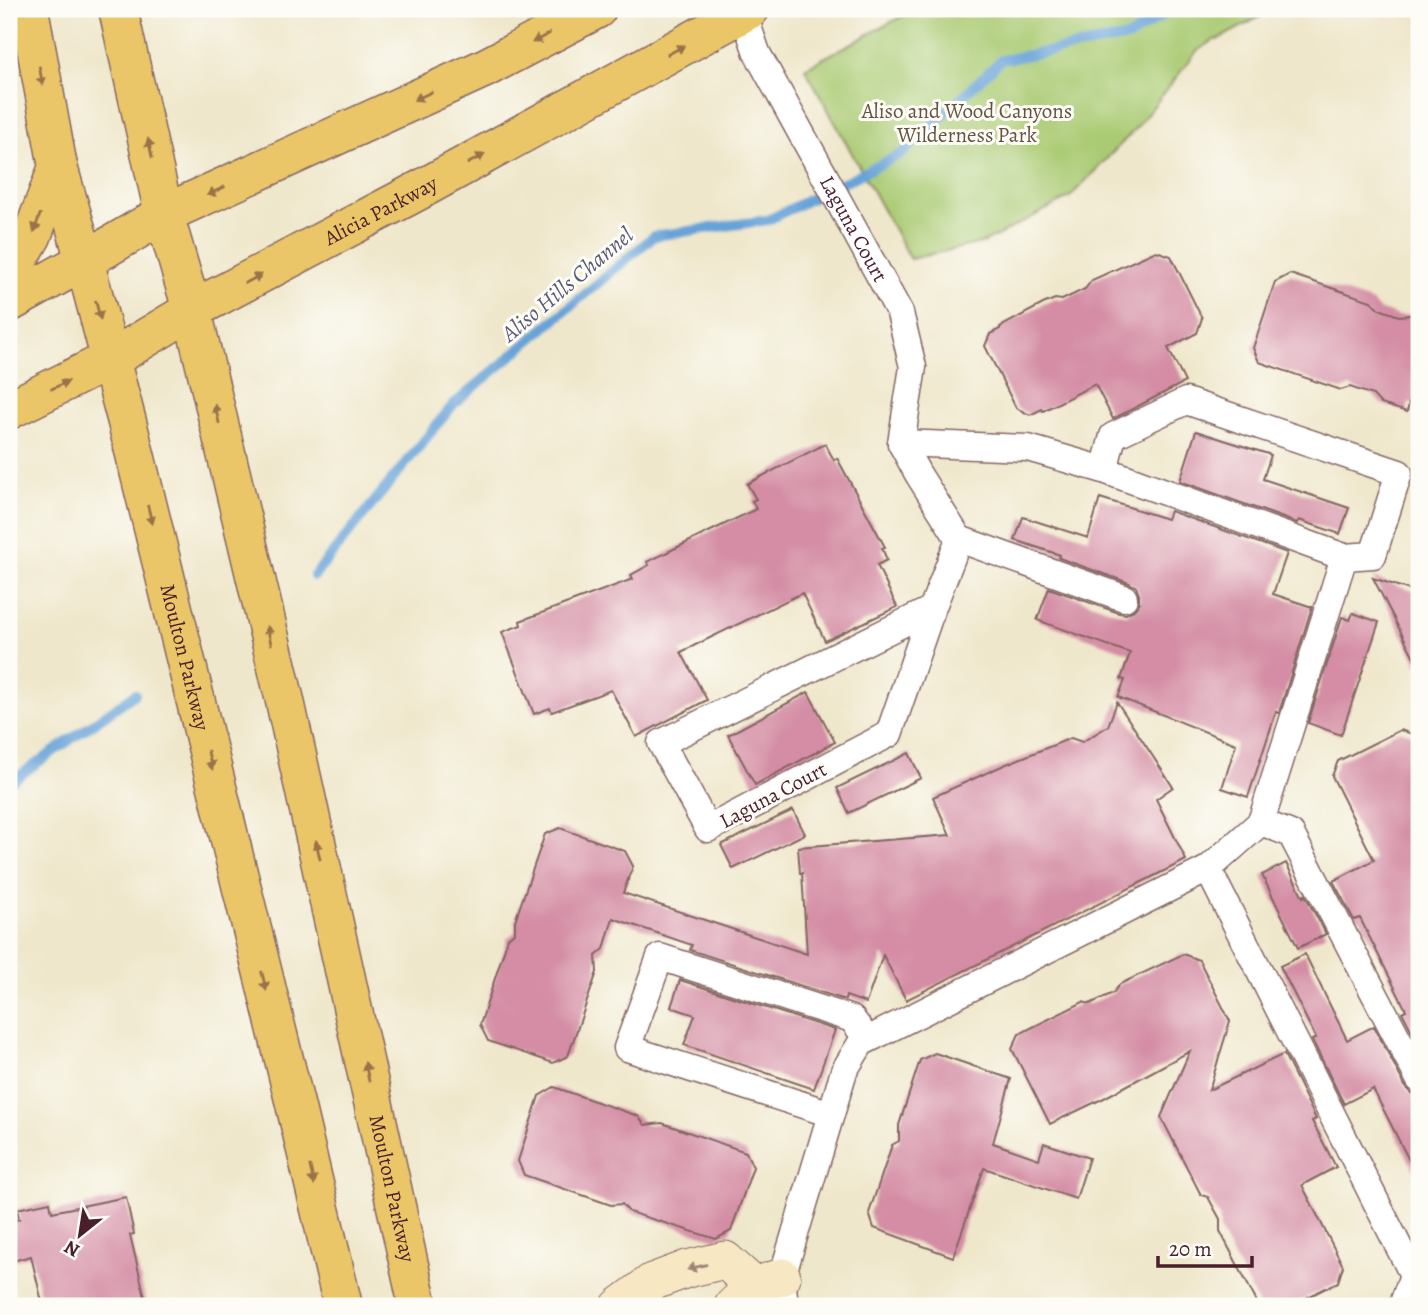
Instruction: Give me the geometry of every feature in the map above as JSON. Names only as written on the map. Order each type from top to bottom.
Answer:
[{"type":"main road","name":"Moulton Parkway","points":[[29,9],[58,167],[111,359],[343,1306]]},
{"type":"main road","name":"Moulton Parkway","points":[[118,9],[164,214],[192,310],[288,713],[418,1306]]},
{"type":"main road","points":[[9,303],[164,214],[485,68],[597,9]]},
{"type":"main road","name":"Alicia Parkway","points":[[9,410],[111,359],[192,310],[428,185],[745,10]]},
{"type":"main road","points":[[9,275],[32,236],[58,167]]},
{"type":"street","name":"Laguna Court","points":[[745,10],[757,53],[900,313],[913,367],[901,443]]},
{"type":"street","points":[[901,443],[1028,448],[1104,470],[1344,557],[1373,555],[1399,473],[1186,401],[1113,436],[1104,470]]},
{"type":"street","points":[[901,443],[959,539],[1124,598]]},
{"type":"street","name":"Laguna Court","points":[[932,609],[661,743],[708,829],[888,734],[959,539]]},
{"type":"street","points":[[620,1306],[652,1282],[687,1269],[725,1260],[763,1294],[831,1114],[844,1071],[861,1043],[1209,869],[1261,822],[1344,557]]},
{"type":"street","points":[[1261,822],[1291,834],[1419,1079]]},
{"type":"street","points":[[1209,869],[1416,1273],[1402,1306]]},
{"type":"street","points":[[831,1114],[627,1048],[660,957],[852,1019],[867,1039]]},
{"type":"green space","name":"Aliso and Wood Canyons Wilderness Park","points":[[916,9],[1274,9],[1197,51],[1137,127],[1070,197],[985,242],[910,259],[805,68]]},
{"type":"building","points":[[1156,251],[1171,256],[1202,318],[1197,333],[1168,348],[1185,382],[1113,419],[1095,384],[1030,415],[1016,408],[985,346],[990,334],[1043,304],[1055,299],[1062,300],[1085,289],[1092,280]]},
{"type":"building","points":[[1290,274],[1371,301],[1379,309],[1399,316],[1419,314],[1419,403],[1409,403],[1407,412],[1381,404],[1373,395],[1350,387],[1341,390],[1259,362],[1253,348],[1275,282]]},
{"type":"building","points":[[1196,431],[1271,455],[1263,479],[1349,508],[1340,534],[1299,520],[1297,523],[1180,481]]},
{"type":"building","points":[[825,444],[834,460],[837,458],[885,547],[882,548],[887,560],[877,565],[897,607],[825,641],[802,593],[681,652],[707,700],[636,737],[611,690],[552,712],[550,708],[534,714],[502,632],[521,625],[520,621],[633,579],[631,575],[649,565],[647,562],[756,509],[752,501],[756,499],[747,484]]},
{"type":"building","points":[[1100,498],[1167,519],[1170,511],[1287,553],[1273,594],[1312,607],[1279,713],[1276,712],[1248,797],[1222,788],[1236,744],[1118,697],[1125,680],[1121,679],[1130,653],[1037,620],[1049,588],[1119,613],[1126,614],[1139,604],[1136,587],[1129,583],[1015,540],[1023,517],[1088,538]]},
{"type":"building","points":[[1373,578],[1419,593],[1419,667]]},
{"type":"building","points":[[1353,613],[1379,622],[1341,735],[1308,723],[1342,617],[1350,620]]},
{"type":"building","points":[[808,692],[835,742],[755,785],[728,735]]},
{"type":"building","points":[[1117,702],[1173,787],[1156,799],[1186,860],[906,1000],[883,955],[866,1003],[846,996],[845,1000],[690,950],[692,945],[613,918],[604,949],[596,956],[597,972],[568,1056],[553,1063],[488,1041],[480,1025],[508,938],[515,932],[515,921],[545,834],[560,828],[625,851],[633,866],[623,893],[807,954],[798,847],[950,835],[933,797],[1071,738],[1082,742],[1108,726]]},
{"type":"building","points":[[1400,730],[1416,735],[1419,742],[1419,1045],[1402,1012],[1406,1010],[1360,918],[1354,920],[1333,881],[1374,860],[1332,776],[1338,761]]},
{"type":"building","points":[[909,753],[921,778],[849,813],[837,788]]},
{"type":"building","points":[[793,810],[805,834],[733,869],[721,845]]},
{"type":"building","points":[[1286,863],[1326,934],[1298,948],[1262,875]]},
{"type":"building","points":[[1183,954],[1199,960],[1230,1021],[1209,1090],[1284,1054],[1316,1119],[1312,1121],[1336,1167],[1302,1185],[1343,1266],[1338,1282],[1290,1306],[1259,1306],[1220,1231],[1220,1219],[1208,1197],[1201,1195],[1161,1117],[1190,1051],[1050,1124],[1012,1049],[1019,1034],[1083,1002],[1090,1004],[1113,993],[1120,984]]},
{"type":"building","points":[[1305,954],[1347,1040],[1374,1026],[1405,1086],[1411,1093],[1419,1095],[1419,1180],[1373,1089],[1344,1104],[1312,1040],[1316,1038],[1280,966]]},
{"type":"building","points":[[680,980],[835,1030],[814,1089],[684,1045],[695,1015],[671,1007]]},
{"type":"building","points":[[935,1053],[1011,1079],[993,1143],[1039,1159],[1044,1143],[1089,1158],[1076,1199],[984,1168],[953,1257],[874,1228],[869,1213],[892,1145],[899,1141],[899,1125],[920,1060]]},
{"type":"building","points":[[554,1087],[638,1116],[645,1125],[662,1123],[746,1152],[753,1167],[731,1231],[716,1239],[629,1212],[622,1204],[611,1205],[524,1175],[518,1161],[539,1096]]},
{"type":"building","points":[[126,1197],[134,1234],[130,1235],[147,1306],[43,1306],[31,1256],[9,1262],[9,1222],[19,1219],[17,1209],[50,1202],[52,1212]]},
{"type":"waterway","name":"Aliso Hills Channel","points":[[314,576],[453,405],[654,236],[768,220],[903,153],[1001,60],[1129,37],[1172,9]]},
{"type":"waterway","name":"Aliso Hills Channel","points":[[9,783],[135,694]]}]
